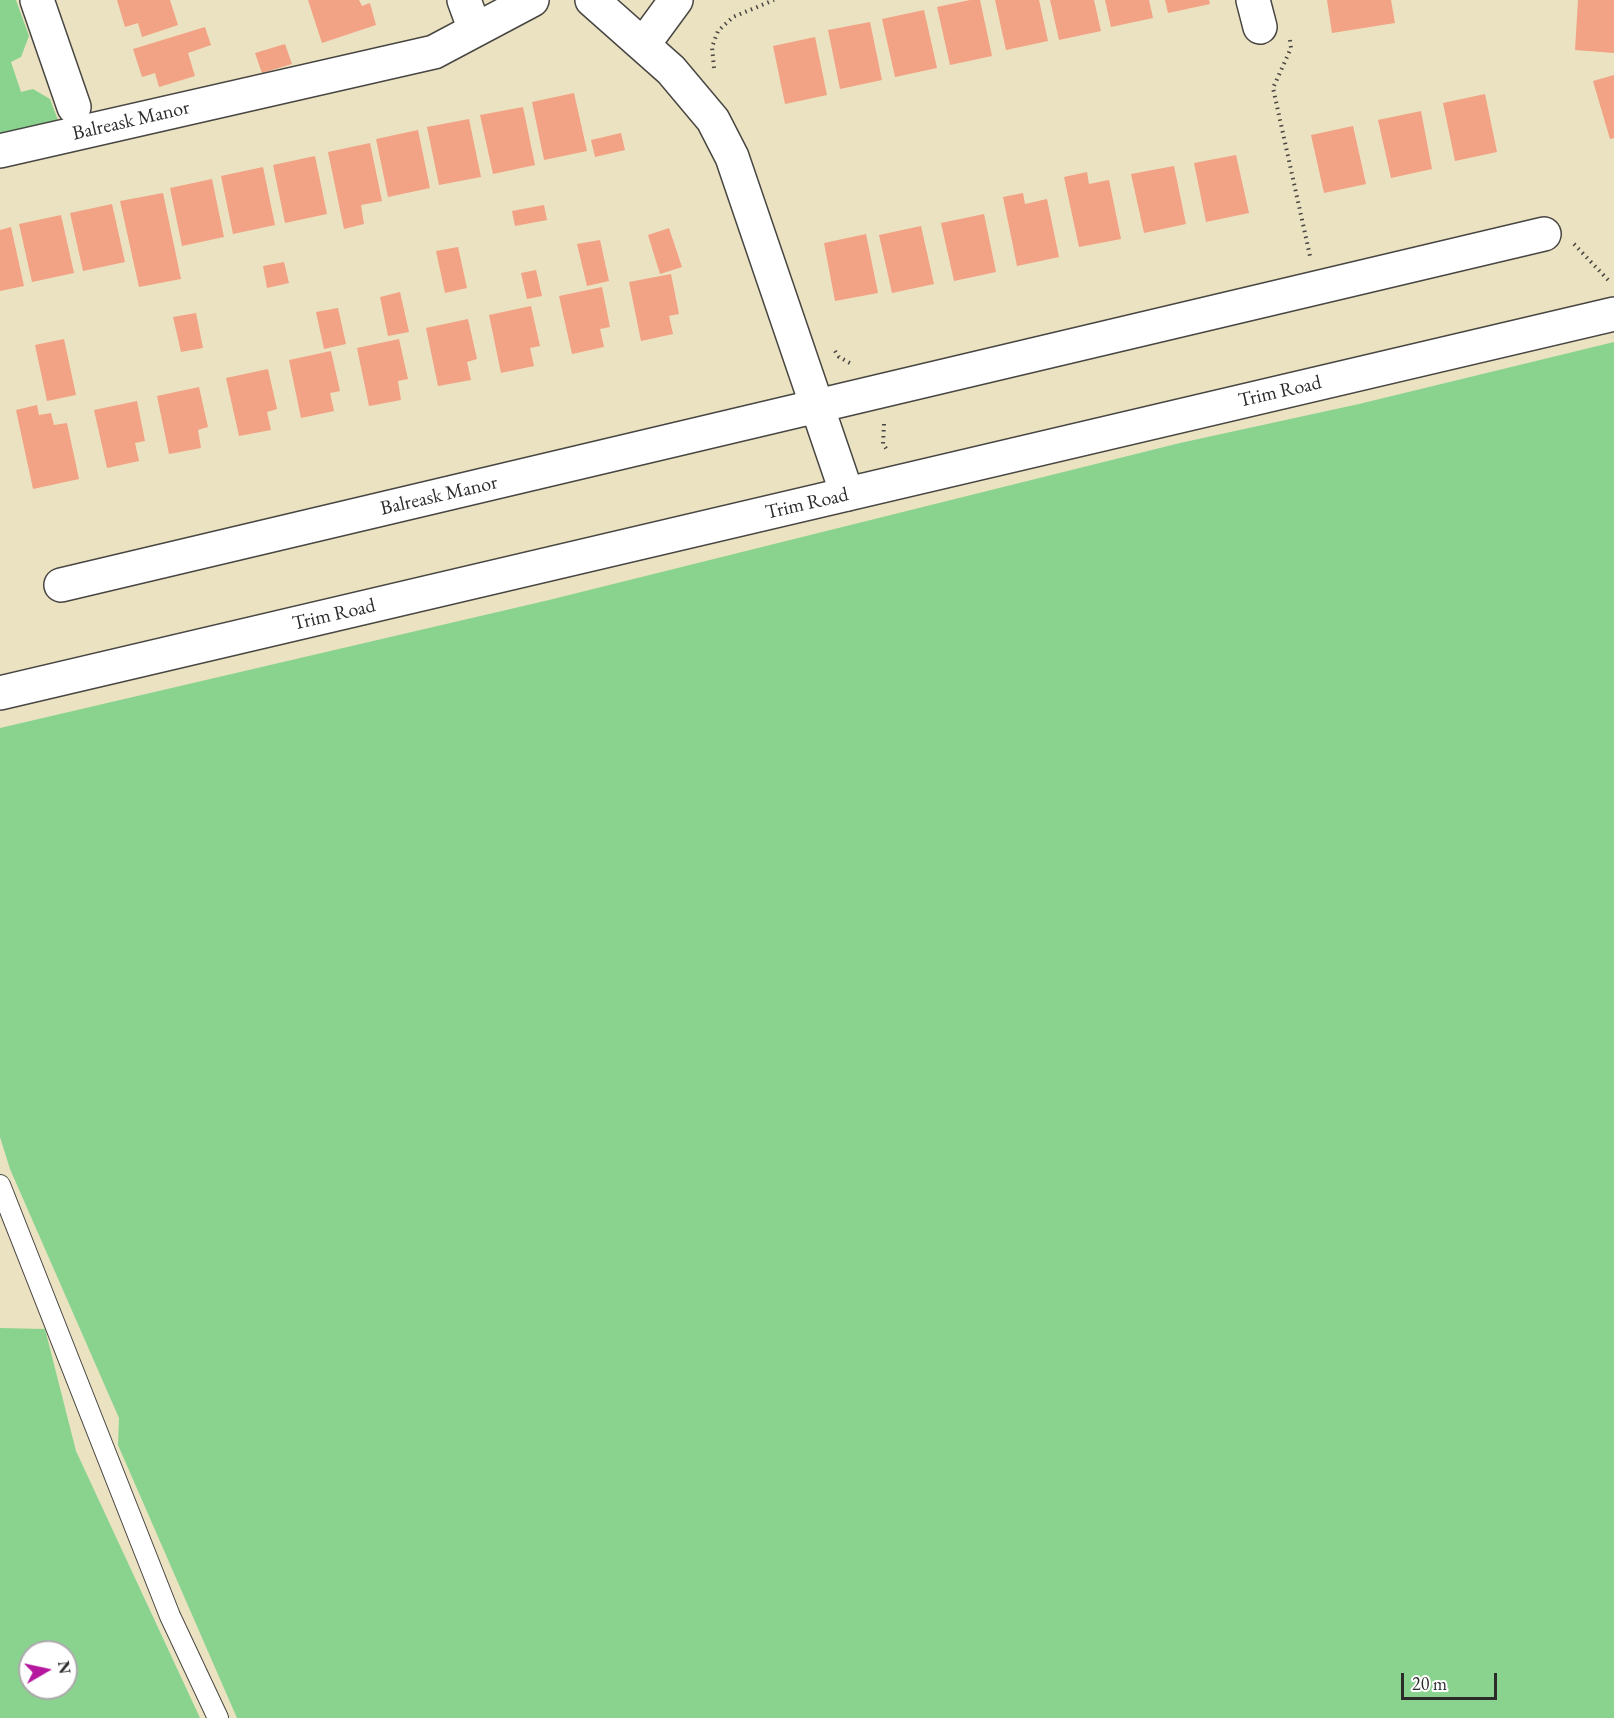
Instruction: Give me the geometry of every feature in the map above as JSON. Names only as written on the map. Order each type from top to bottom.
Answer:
[{"type":"street","name":"Balreask Manor","points":[[37,0],[74,107]]},
{"type":"street","points":[[464,0],[475,30]]},
{"type":"street","name":"Balreask Manor","points":[[0,151],[434,52],[532,0]]},
{"type":"street","points":[[592,0],[671,69],[713,120],[732,157],[847,494]]},
{"type":"street","points":[[643,45],[676,0]]},
{"type":"street","name":"Balreask Manor","points":[[61,585],[1544,234]]},
{"type":"street","name":"Trim Road","points":[[0,693],[1614,314]]},
{"type":"lane","points":[[0,1185],[170,1616],[218,1718]]},
{"type":"path","points":[[1267,19],[1291,48],[1273,88],[1312,262]]},
{"type":"green space","points":[[0,0],[16,0],[29,36],[21,57],[11,62],[21,92],[33,89],[50,99],[59,123],[0,136]]},
{"type":"green space","points":[[1614,342],[1614,1718],[237,1718],[118,1445],[119,1418],[10,1169],[0,1137],[0,728],[549,600],[1180,443],[1359,404]]},
{"type":"green space","points":[[0,1328],[45,1329],[76,1451],[200,1718],[0,1718]]},
{"type":"building","points":[[117,0],[170,0],[178,25],[142,37],[138,23],[125,27]]},
{"type":"building","points":[[308,0],[359,0],[362,6],[370,3],[376,25],[322,43]]},
{"type":"building","points":[[980,0],[992,56],[950,65],[937,7]]},
{"type":"building","points":[[995,0],[1039,0],[1048,41],[1006,50]]},
{"type":"building","points":[[1050,0],[1094,0],[1101,31],[1059,40]]},
{"type":"building","points":[[1105,0],[1149,0],[1153,18],[1111,27]]},
{"type":"building","points":[[1165,0],[1209,0],[1210,4],[1168,13]]},
{"type":"building","points":[[1327,0],[1391,0],[1395,23],[1332,33]]},
{"type":"building","points":[[1578,0],[1614,0],[1614,53],[1575,50]]},
{"type":"building","points":[[924,10],[937,68],[895,77],[882,19]]},
{"type":"building","points":[[870,22],[882,80],[840,89],[828,30]]},
{"type":"building","points":[[205,27],[211,45],[188,53],[195,76],[159,87],[155,73],[142,77],[133,49]]},
{"type":"building","points":[[815,37],[827,95],[785,104],[773,46]]},
{"type":"building","points":[[285,44],[292,64],[262,73],[255,53]]},
{"type":"building","points":[[1614,75],[1614,138],[1610,139],[1593,81]]},
{"type":"building","points":[[574,93],[587,151],[544,160],[532,102]]},
{"type":"building","points":[[1485,94],[1497,152],[1455,161],[1443,103]]},
{"type":"building","points":[[523,107],[535,165],[493,174],[480,115]]},
{"type":"building","points":[[1421,111],[1432,169],[1391,178],[1378,120]]},
{"type":"building","points":[[469,119],[481,177],[439,185],[427,127]]},
{"type":"building","points":[[1353,126],[1366,184],[1324,193],[1311,135]]},
{"type":"building","points":[[418,130],[430,188],[388,197],[376,139]]},
{"type":"building","points":[[621,133],[625,150],[595,157],[591,140]]},
{"type":"building","points":[[370,143],[382,201],[361,205],[364,224],[344,229],[328,152]]},
{"type":"building","points":[[1236,155],[1249,213],[1206,222],[1194,163]]},
{"type":"building","points":[[315,156],[327,214],[285,223],[273,165]]},
{"type":"building","points":[[1174,166],[1186,224],[1144,233],[1131,174]]},
{"type":"building","points":[[263,167],[275,225],[233,234],[221,176]]},
{"type":"building","points":[[1087,172],[1089,184],[1109,180],[1121,239],[1079,247],[1064,177]]},
{"type":"building","points":[[212,179],[224,237],[182,246],[170,188]]},
{"type":"building","points":[[163,193],[181,279],[139,287],[120,201]]},
{"type":"building","points":[[1023,193],[1025,204],[1047,199],[1059,257],[1017,266],[1003,197]]},
{"type":"building","points":[[112,204],[125,262],[83,271],[70,213]]},
{"type":"building","points":[[544,205],[547,220],[515,226],[512,211]]},
{"type":"building","points":[[984,214],[996,272],[954,281],[941,223]]},
{"type":"building","points":[[61,215],[74,273],[32,282],[19,224]]},
{"type":"building","points":[[921,226],[934,284],[892,293],[879,235]]},
{"type":"building","points":[[11,227],[24,286],[0,291],[0,230]]},
{"type":"building","points":[[669,228],[682,267],[660,274],[648,235]]},
{"type":"building","points":[[866,234],[878,293],[835,301],[824,243]]},
{"type":"building","points":[[600,240],[609,281],[587,286],[577,244]]},
{"type":"building","points":[[458,247],[467,288],[445,293],[436,251]]},
{"type":"building","points":[[284,262],[289,283],[267,288],[263,266]]},
{"type":"building","points":[[536,270],[542,296],[527,299],[521,273]]},
{"type":"building","points":[[671,274],[679,314],[669,316],[673,334],[641,341],[629,282]]},
{"type":"building","points":[[602,287],[610,327],[600,329],[604,347],[572,354],[559,296]]},
{"type":"building","points":[[400,292],[409,332],[388,336],[380,297]]},
{"type":"building","points":[[531,306],[540,346],[530,348],[534,366],[501,373],[489,315]]},
{"type":"building","points":[[338,308],[346,344],[324,349],[316,312]]},
{"type":"building","points":[[196,313],[203,348],[181,352],[173,317]]},
{"type":"building","points":[[468,319],[477,359],[467,362],[471,380],[438,386],[426,328]]},
{"type":"building","points":[[64,339],[76,395],[47,401],[35,345]]},
{"type":"building","points":[[399,339],[408,379],[398,381],[401,400],[369,406],[357,348]]},
{"type":"building","points":[[331,351],[340,391],[330,393],[334,411],[301,418],[289,360]]},
{"type":"building","points":[[268,369],[277,409],[267,412],[271,430],[239,436],[226,378]]},
{"type":"building","points":[[199,387],[208,427],[198,430],[201,448],[169,454],[157,396]]},
{"type":"building","points":[[137,401],[145,441],[135,443],[139,461],[107,468],[94,410]]},
{"type":"building","points":[[37,405],[39,415],[51,413],[54,425],[67,423],[79,479],[33,489],[16,410]]}]
